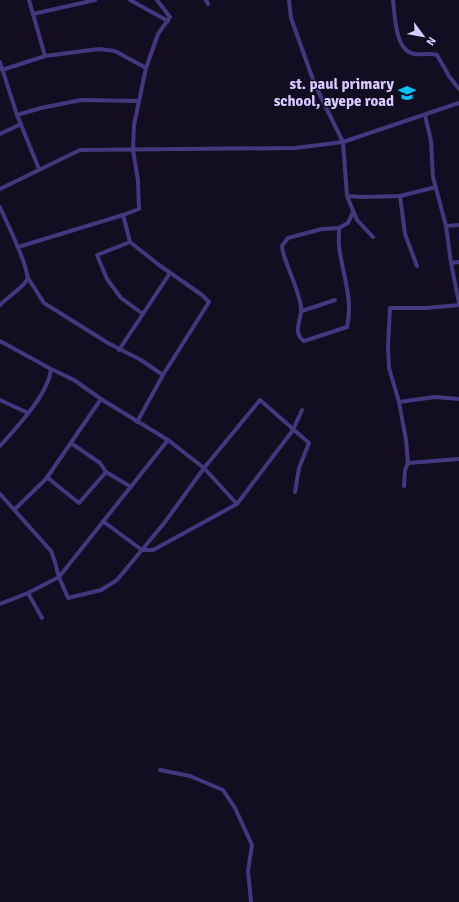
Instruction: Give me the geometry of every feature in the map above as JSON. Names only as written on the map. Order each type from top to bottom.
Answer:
[{"type":"street","points":[[29,0],[45,56]]},
{"type":"street","points":[[33,14],[95,0]]},
{"type":"street","points":[[130,0],[168,21]]},
{"type":"street","points":[[18,247],[139,209],[138,181],[133,150],[134,125],[146,68],[158,34],[170,17],[157,0]]},
{"type":"street","points":[[289,0],[291,18],[315,86],[343,142],[347,196],[353,212],[360,224],[373,237]]},
{"type":"street","points":[[393,0],[396,27],[402,47],[407,52],[415,54],[429,53],[437,55],[449,76],[459,89]]},
{"type":"street","points":[[2,70],[45,56],[99,49],[115,51],[146,68]]},
{"type":"street","points":[[0,62],[20,124],[39,169]]},
{"type":"street","points":[[17,115],[41,108],[81,100],[139,101]]},
{"type":"street","points":[[0,189],[80,150],[295,148],[343,142],[459,103]]},
{"type":"street","points":[[404,486],[405,470],[408,463],[406,440],[399,402],[390,368],[388,346],[390,308],[426,308],[459,303],[446,226],[433,177],[431,141],[424,115]]},
{"type":"street","points":[[0,134],[20,124]]},
{"type":"street","points":[[347,196],[400,196],[436,187]]},
{"type":"street","points":[[400,196],[405,234],[416,266]]},
{"type":"street","points":[[0,207],[28,272],[28,278],[25,284],[6,298],[0,306]]},
{"type":"street","points":[[339,228],[339,252],[347,284],[349,310],[347,327],[304,341],[300,337],[298,326],[302,311],[298,290],[282,249],[283,243],[288,238],[322,230],[339,228],[348,223],[353,212]]},
{"type":"street","points":[[123,215],[130,242],[170,273],[202,295],[208,302],[163,375],[137,422]]},
{"type":"street","points":[[446,226],[459,225]]},
{"type":"street","points":[[130,242],[97,255],[107,279],[121,298],[143,314]]},
{"type":"street","points":[[451,262],[459,262]]},
{"type":"street","points":[[119,350],[170,273]]},
{"type":"street","points":[[28,278],[44,303],[119,350],[141,360],[163,375]]},
{"type":"street","points":[[302,311],[335,300]]},
{"type":"street","points":[[0,341],[74,380],[137,422],[168,440],[204,468],[238,504]]},
{"type":"street","points":[[0,446],[37,402],[49,378],[51,369]]},
{"type":"street","points":[[399,402],[435,397],[459,399]]},
{"type":"street","points":[[15,509],[47,477],[101,399]]},
{"type":"street","points":[[0,400],[28,413]]},
{"type":"street","points":[[0,494],[51,551],[59,578],[68,598],[100,590],[117,580],[165,522],[204,468],[260,400],[309,443],[299,468],[295,492]]},
{"type":"street","points":[[104,522],[142,550],[153,550],[238,504],[293,430],[302,410]]},
{"type":"street","points":[[0,604],[28,593],[59,578],[168,440]]},
{"type":"street","points":[[71,443],[100,463],[106,472],[131,487]]},
{"type":"street","points":[[408,463],[459,459]]},
{"type":"street","points":[[47,477],[79,502],[106,472]]},
{"type":"street","points":[[28,593],[42,618]]},
{"type":"street","points":[[160,770],[190,776],[223,790],[235,808],[252,845],[248,871],[251,902]]},
{"type":"place","name":"st. paul primary school, ayepe road","points":[[407,93]]}]
